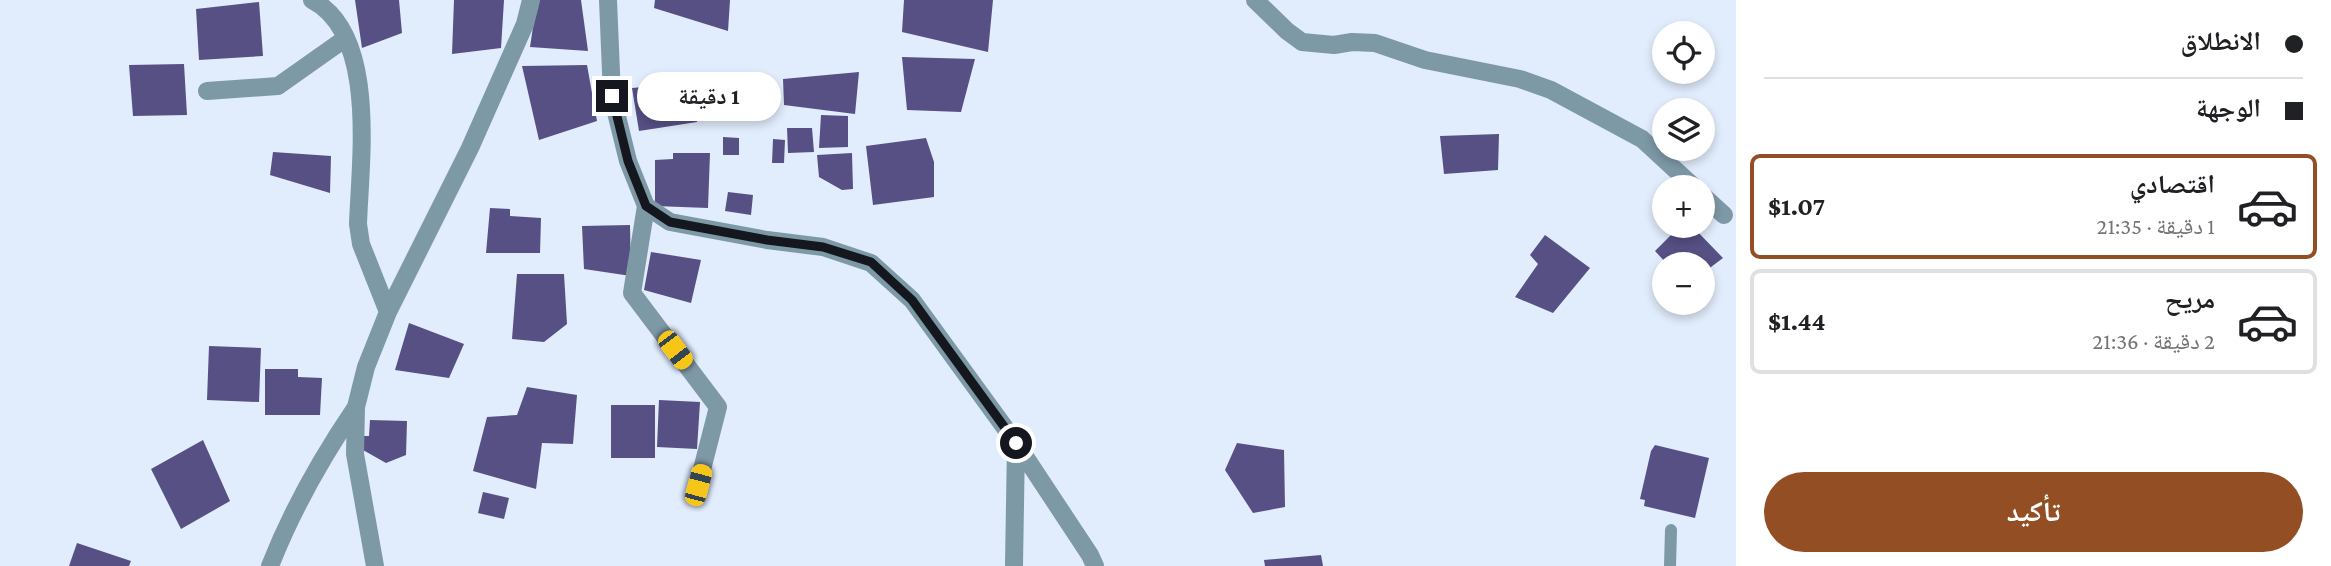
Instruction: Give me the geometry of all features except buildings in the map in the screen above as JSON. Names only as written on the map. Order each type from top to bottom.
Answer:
[{"type":"street","points":[[312,0],[326,7],[346,38],[357,67],[361,96],[358,225],[361,243],[387,312]]},
{"type":"street","points":[[375,566],[355,454],[356,407],[366,367],[387,312],[470,148],[525,24],[531,0]]},
{"type":"street","points":[[608,0],[612,96],[628,161],[646,206],[632,293],[718,407],[698,485]]},
{"type":"street","points":[[1255,0],[1302,42],[1334,45],[1352,42],[1375,43],[1426,60],[1520,79],[1551,90],[1642,139],[1681,175]]},
{"type":"street","points":[[207,91],[278,86],[346,38]]},
{"type":"street","points":[[646,206],[670,222],[767,240],[823,247],[871,262],[912,300],[1016,443],[1095,566]]},
{"type":"street","points":[[1715,207],[1724,215]]},
{"type":"street","points":[[270,566],[302,495],[331,443],[356,407]]},
{"type":"street","points":[[1014,566],[1016,443]]},
{"type":"lane","points":[[1670,566],[1671,530]]},
{"type":"route","points":[[612,96],[628,161],[646,206],[670,222],[767,240],[823,247],[871,262],[912,300],[1016,443]]}]
